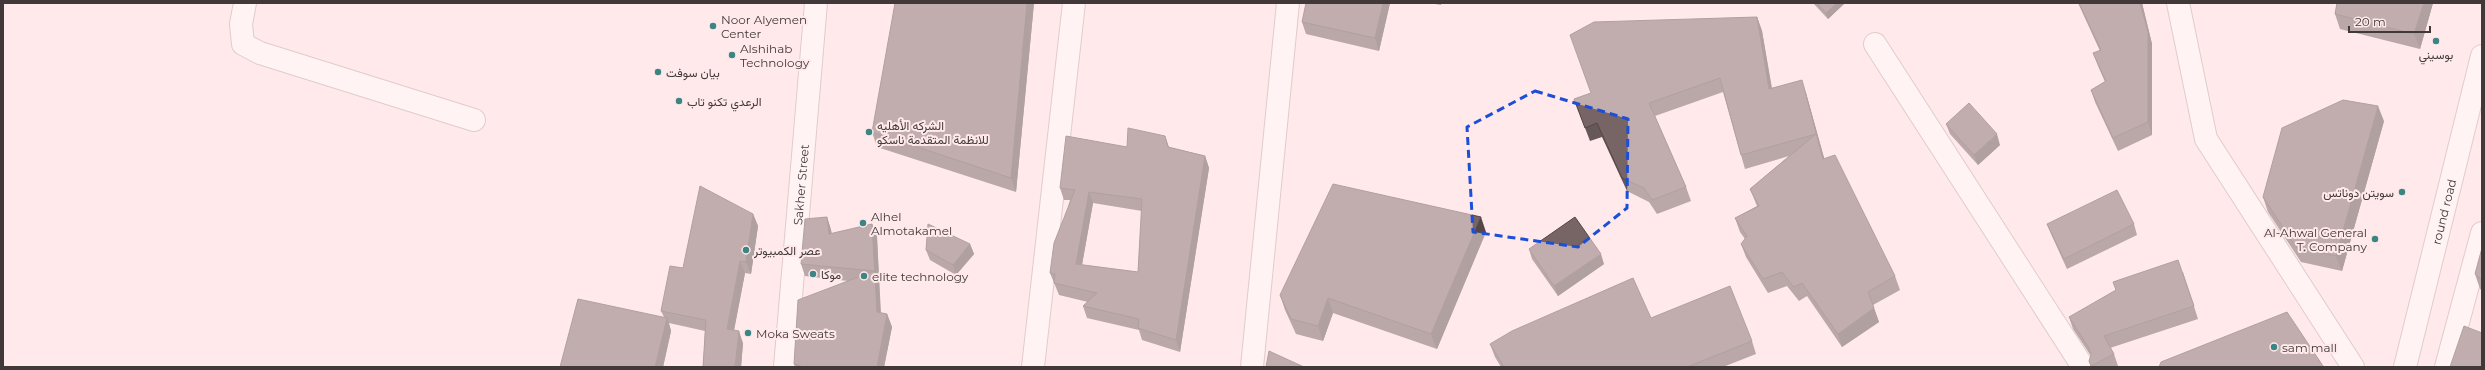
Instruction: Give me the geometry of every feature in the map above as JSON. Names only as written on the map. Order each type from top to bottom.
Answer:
[{"type":"street","points":[[245,3],[241,24],[243,44],[260,54],[474,120]]},
{"type":"street","name":"Sakher Street","points":[[785,367],[816,3]]},
{"type":"street","points":[[1033,367],[1074,3]]},
{"type":"street","points":[[1252,367],[1288,3]]},
{"type":"street","points":[[2178,3],[2206,139],[2354,367]]},
{"type":"street","points":[[1875,44],[2083,367]]},
{"type":"street","name":"round road","points":[[2405,367],[2482,56]]},
{"type":"street","points":[[2446,367],[2482,233]]},
{"type":"highlighted area","points":[[1535,91],[1628,119],[1627,208],[1578,247],[1473,232],[1467,127]]},
{"type":"building","points":[[895,3],[1027,3],[1011,178],[872,132]]},
{"type":"building","points":[[1306,3],[1383,3],[1375,38],[1302,22]]},
{"type":"building","points":[[1817,3],[1837,3],[1826,13]]},
{"type":"building","points":[[2079,3],[2140,3],[2148,32],[2148,122],[2113,138],[2091,90],[2106,81],[2093,53],[2101,50]]},
{"type":"building","points":[[2337,3],[2424,3],[2414,34],[2335,14]]},
{"type":"building","points":[[1757,17],[1769,89],[1802,80],[1823,159],[1835,155],[1895,276],[1868,292],[1874,308],[1838,334],[1802,283],[1794,287],[1782,272],[1763,279],[1741,244],[1747,236],[1735,218],[1759,206],[1750,189],[1816,134],[1741,155],[1720,78],[1649,103],[1686,187],[1652,200],[1644,188],[1622,178],[1597,123],[1585,128],[1574,99],[1591,93],[1570,35],[1594,22]]},
{"type":"building","points":[[2343,100],[2378,106],[2336,256],[2296,247],[2263,197],[2282,128]]},
{"type":"building","points":[[1969,103],[1997,134],[1974,155],[1946,124]]},
{"type":"building","points":[[1128,128],[1165,136],[1168,147],[1205,156],[1176,340],[1138,328],[1139,319],[1083,306],[1097,293],[1054,283],[1055,274],[1050,273],[1054,243],[1075,190],[1060,188],[1066,136],[1127,147]],"holes":[[[1089,192],[1142,199],[1138,272],[1076,264]]]},
{"type":"building","points":[[1333,184],[1481,217],[1431,334],[1328,298],[1318,326],[1291,319],[1280,295]]},
{"type":"building","points":[[700,186],[753,214],[746,262],[740,261],[727,329],[739,331],[735,367],[703,367],[706,320],[661,311],[670,266],[683,268]]},
{"type":"building","points":[[2117,190],[2134,224],[2064,259],[2047,224]]},
{"type":"building","points":[[827,217],[829,234],[872,224],[877,312],[887,314],[877,367],[800,367],[801,366],[794,364],[798,300],[874,271],[801,264],[805,219]]},
{"type":"building","points":[[1575,217],[1601,254],[1554,286],[1529,249]]},
{"type":"building","points":[[928,224],[970,244],[953,265],[926,250]]},
{"type":"building","points":[[2482,248],[2482,280],[2475,274]]},
{"type":"building","points":[[2178,260],[2194,306],[2104,336],[2114,354],[2091,366],[2089,361],[2091,355],[2089,348],[2069,317],[2116,290],[2113,282]]},
{"type":"building","points":[[1633,278],[1651,318],[1730,286],[1752,341],[1687,367],[1504,367],[1490,344],[1512,331]]},
{"type":"building","points":[[578,299],[667,318],[655,367],[560,367]]},
{"type":"building","points":[[2287,312],[2323,367],[2159,367],[2161,362]]},
{"type":"building","points":[[2464,326],[2482,333],[2482,367],[2450,367]]},
{"type":"building","points":[[1269,351],[1304,367],[1266,367]]},
{"type":"place","name":"Noor Alyemen Center","points":[[713,26]]},
{"type":"place","name":"بوسيني","points":[[2436,41]]},
{"type":"place","name":"Alshihab Technology","points":[[732,55]]},
{"type":"place","name":"بيان سوفت","points":[[658,72]]},
{"type":"place","name":"الرعدي تكنو تاب","points":[[679,101]]},
{"type":"place","name":"الشركه الأهليه للانظمة المتقدمة ناسكو","points":[[869,132]]},
{"type":"place","name":"سويتن دوناتس","points":[[2402,192]]},
{"type":"place","name":"Alhel Almotakamel","points":[[863,223]]},
{"type":"place","name":"Al-Ahwal General T. Company","points":[[2375,239]]},
{"type":"place","name":"عصر الكمبيوتر","points":[[746,250]]},
{"type":"place","name":"موكا","points":[[813,274]]},
{"type":"place","name":"elite technology","points":[[864,276]]},
{"type":"place","name":"Moka Sweats","points":[[748,333]]},
{"type":"place","name":"sam mall","points":[[2274,347]]}]
